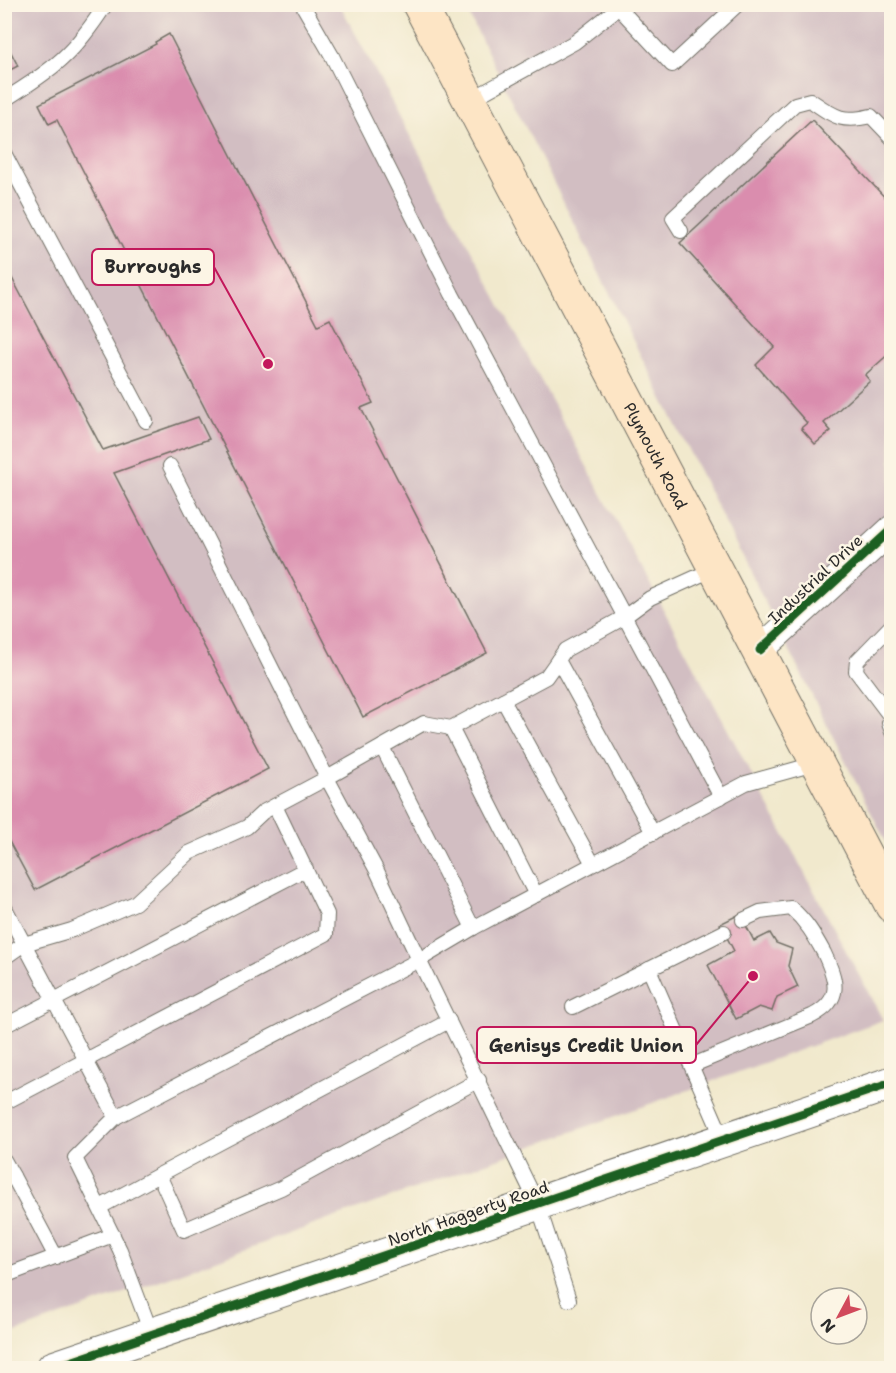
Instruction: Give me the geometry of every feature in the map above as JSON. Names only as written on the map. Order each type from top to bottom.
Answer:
[{"type":"main road","name":"Plymouth Road","points":[[419,4],[760,650],[891,906]]},
{"type":"street","name":"Industrial Drive","points":[[760,650],[891,529]]},
{"type":"street","name":"North Haggerty Road","points":[[54,1368],[891,1083]]},
{"type":"lane","points":[[4,100],[64,60],[84,38],[106,4]]},
{"type":"lane","points":[[302,4],[332,56],[452,294],[721,796]]},
{"type":"lane","points":[[470,100],[575,42],[621,6],[672,65],[738,4]]},
{"type":"lane","points":[[681,231],[673,218],[795,104],[810,99],[829,113],[849,121],[871,116],[891,138]]},
{"type":"lane","points":[[4,153],[146,421]]},
{"type":"lane","points":[[170,466],[327,778],[377,871],[479,1080],[538,1204],[569,1300]]},
{"type":"lane","points":[[4,958],[24,944],[72,930],[135,903],[189,853],[247,827],[275,806],[424,723],[450,728],[546,677],[565,650],[624,618],[650,598],[716,568]]},
{"type":"lane","points":[[891,625],[857,662],[856,671],[891,715],[891,732]]},
{"type":"lane","points":[[558,660],[653,833]]},
{"type":"lane","points":[[503,700],[592,864]]},
{"type":"lane","points":[[450,728],[536,895]]},
{"type":"lane","points":[[382,747],[473,928]]},
{"type":"lane","points":[[152,1335],[113,1235],[75,1158],[116,1117],[419,960],[473,928],[746,783],[818,763]]},
{"type":"lane","points":[[4,1103],[326,934],[327,914],[275,806]]},
{"type":"lane","points":[[4,1026],[306,869]]},
{"type":"lane","points":[[4,906],[88,1060],[116,1117]]},
{"type":"lane","points":[[693,1065],[825,1010],[831,1000],[835,988],[834,974],[808,922],[791,908],[760,912],[744,920]]},
{"type":"lane","points":[[573,1006],[724,932]]},
{"type":"lane","points":[[649,969],[693,1065],[724,1141]]},
{"type":"lane","points":[[100,1207],[449,1021]]},
{"type":"lane","points":[[159,1175],[184,1230],[281,1188],[479,1080]]},
{"type":"lane","points":[[4,1160],[9,1178],[56,1257]]},
{"type":"lane","points":[[4,1276],[113,1235]]},
{"type":"shaded area","points":[[5,5],[340,5],[883,1020],[5,1336]]},
{"type":"shaded area","points":[[464,5],[891,5],[891,852]]},
{"type":"building","points":[[169,34],[318,325],[330,319],[373,403],[361,408],[487,653],[363,717],[57,120],[49,124],[39,104],[156,44],[155,42]]},
{"type":"building","points":[[4,39],[18,66],[4,73]]},
{"type":"building","points":[[812,120],[892,205],[892,351],[865,375],[870,381],[824,423],[831,431],[815,444],[801,428],[807,423],[756,365],[774,347],[680,243]]},
{"type":"building","points":[[4,263],[103,450],[198,417],[209,439],[114,473],[268,769],[35,890],[4,832]]},
{"type":"building","points":[[740,914],[754,941],[770,933],[776,943],[792,949],[788,966],[798,987],[777,997],[772,1011],[759,1007],[736,1019],[708,965],[734,951],[720,924]]},
{"type":"cycle path","points":[[760,650],[892,529]]},
{"type":"cycle path","points":[[53,1368],[892,1083]]},
{"type":"place","name":"Burroughs","points":[[268,364]]},
{"type":"place","name":"Genisys Credit Union","points":[[753,976]]}]
